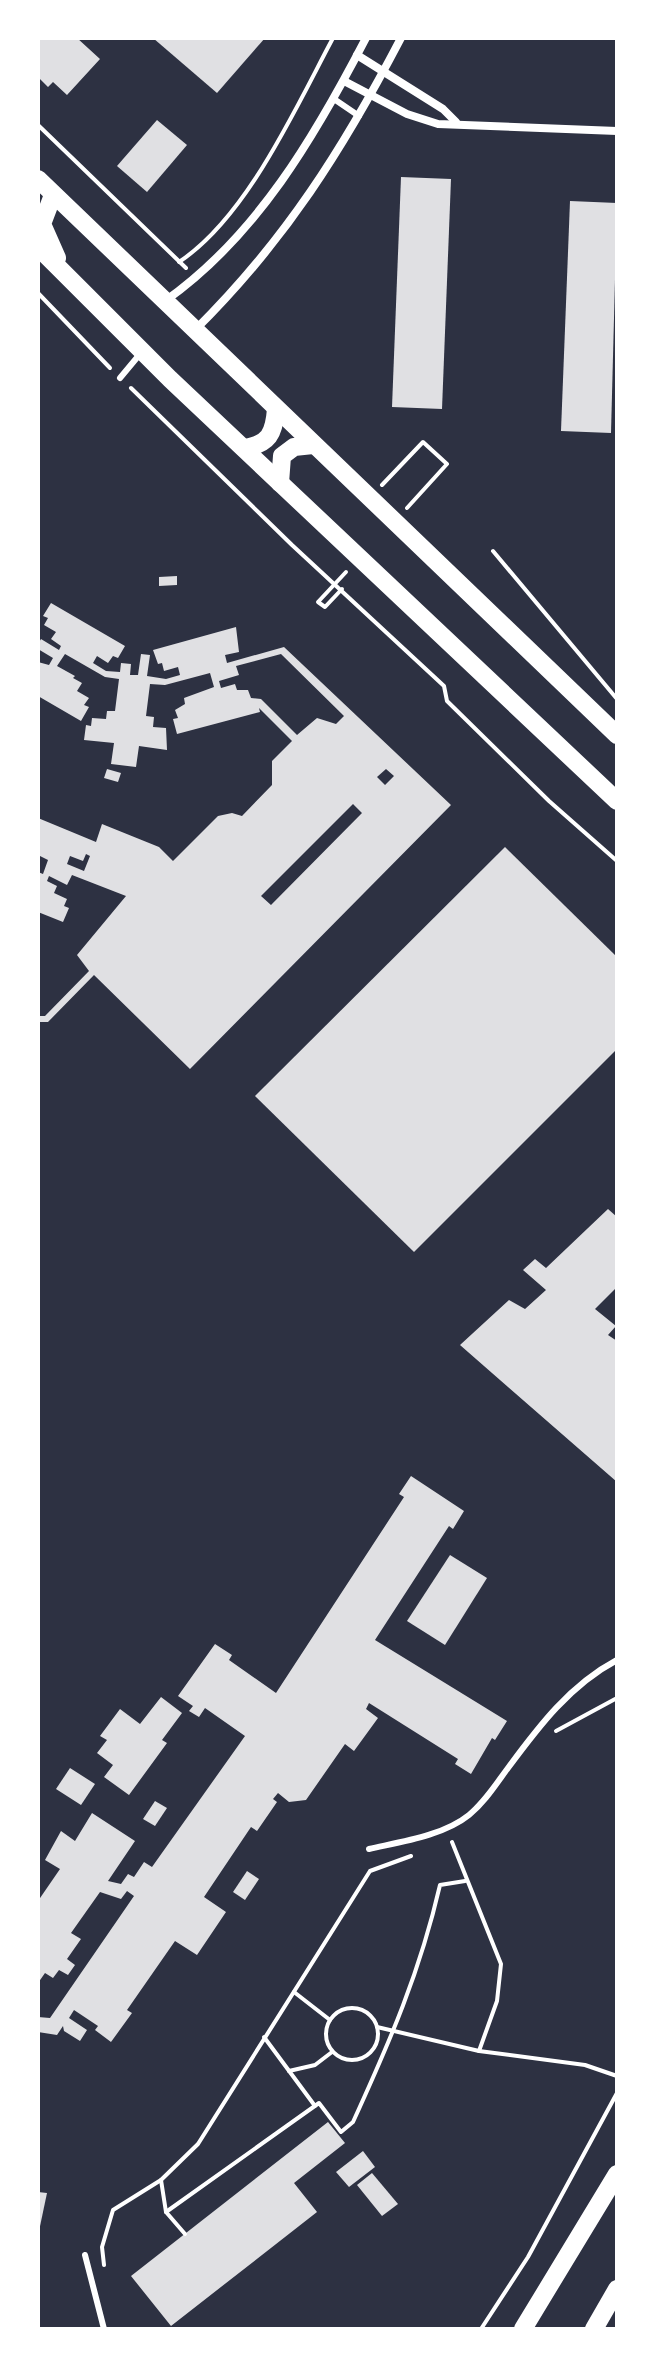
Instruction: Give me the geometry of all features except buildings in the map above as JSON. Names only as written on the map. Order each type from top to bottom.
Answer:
[{"type":"main road","points":[[38,179],[617,735]]},
{"type":"main road","points":[[53,195],[42,224],[68,278]]},
{"type":"main road","points":[[38,247],[142,351],[617,801]]},
{"type":"main road","points":[[244,448],[261,445],[271,437],[276,409]]},
{"type":"main road","points":[[280,483],[282,456],[294,447],[313,445]]},
{"type":"main road","points":[[523,2329],[617,2174]]},
{"type":"main road","points":[[594,2329],[617,2289]]},
{"type":"street","points":[[164,302],[197,279],[251,222],[334,99],[366,38]]},
{"type":"street","points":[[194,331],[288,227],[336,158],[401,38]]},
{"type":"street","points":[[357,55],[385,70],[456,122]]},
{"type":"street","points":[[344,81],[371,96],[438,124],[456,122],[516,130],[617,131]]},
{"type":"lane","points":[[334,99],[359,116]]},
{"type":"lane","points":[[120,378],[142,351]]},
{"type":"lane","points":[[369,1849],[466,1818],[481,1804],[566,1697],[595,1671],[617,1660]]},
{"type":"lane","points":[[85,2255],[104,2329]]},
{"type":"path","points":[[179,262],[194,252],[259,176],[333,38]]},
{"type":"path","points":[[38,125],[197,279]]},
{"type":"path","points":[[38,293],[120,378],[444,686],[447,701],[617,861]]},
{"type":"path","points":[[369,499],[423,442],[447,464],[439,474]]},
{"type":"path","points":[[493,551],[617,699]]},
{"type":"path","points":[[335,584],[318,602],[325,607],[342,589]]},
{"type":"path","points":[[542,1737],[617,1698]]},
{"type":"path","points":[[447,1826],[465,1881],[501,1964],[497,2001],[479,2051]]},
{"type":"path","points":[[105,2271],[102,2247],[113,2210],[161,2180],[198,2144],[370,1871],[420,1852]]},
{"type":"path","points":[[166,2212],[319,2103],[341,2132],[353,2122],[394,2031],[425,1951],[440,1885],[465,1881]]},
{"type":"path","points":[[293,1992],[330,2020]]},
{"type":"path","points":[[352,2008],[368,2013],[377,2027],[376,2044],[364,2057],[347,2060],[332,2052],[325,2036],[336,2013],[352,2008]]},
{"type":"path","points":[[377,2027],[479,2051],[585,2065],[617,2076]]},
{"type":"path","points":[[264,2037],[315,2106]]},
{"type":"path","points":[[289,2071],[315,2065],[332,2052]]},
{"type":"path","points":[[481,2329],[528,2257],[617,2093]]},
{"type":"path","points":[[161,2180],[166,2212],[185,2234]]}]
